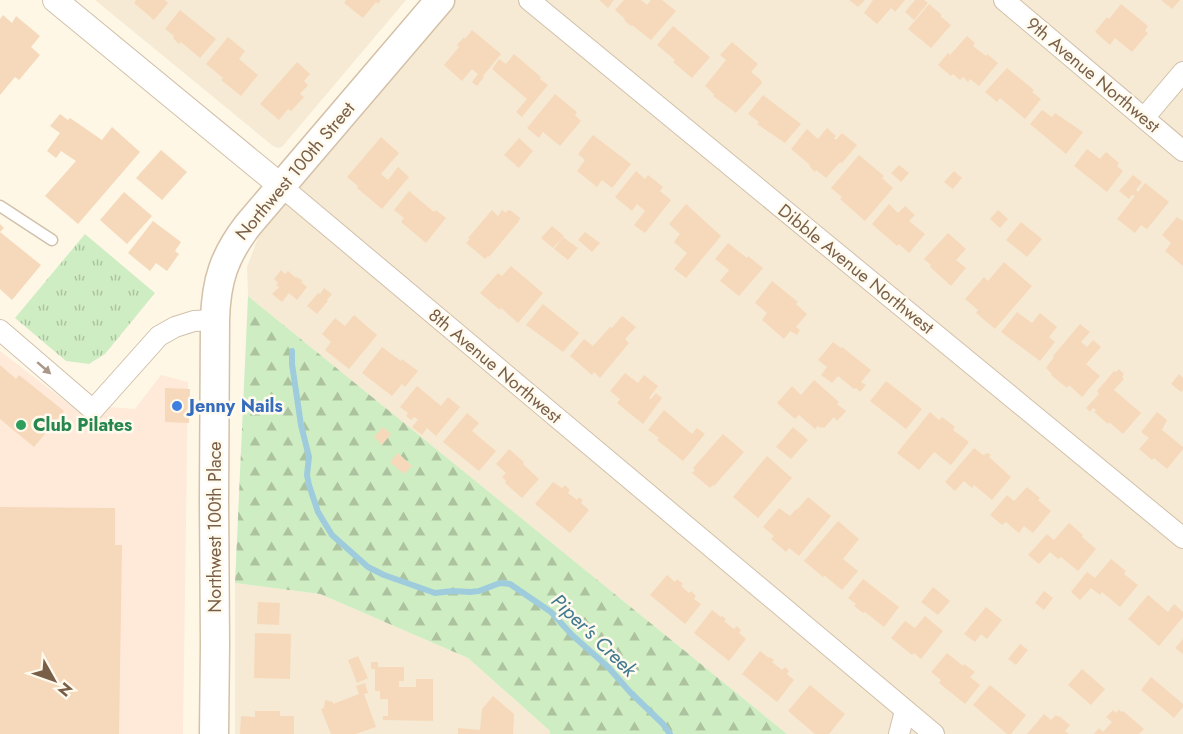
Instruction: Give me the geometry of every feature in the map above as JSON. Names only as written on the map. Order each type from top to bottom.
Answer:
[{"type":"main road","name":"Northwest 100th Street","points":[[215,320],[215,298],[219,278],[235,241],[440,0]]},
{"type":"main road","name":"Northwest 100th Place","points":[[214,734],[215,320]]},
{"type":"street","name":"8th Avenue Northwest","points":[[55,0],[281,186],[934,734]]},
{"type":"street","name":"Dibble Avenue Northwest","points":[[530,0],[1183,538]]},
{"type":"street","name":"9th Avenue Northwest","points":[[1004,0],[1183,151]]},
{"type":"street","points":[[1144,118],[1183,72]]},
{"type":"street","points":[[0,330],[93,410],[159,336],[175,327],[194,321],[215,320]]},
{"type":"street","points":[[899,734],[905,711]]},
{"type":"lane","points":[[0,206],[52,240]]},
{"type":"shaded area","points":[[95,0],[406,0],[282,147],[278,148]]},
{"type":"shaded area","points":[[439,0],[1183,0],[1183,734],[787,734],[248,296],[247,267],[278,184]]},
{"type":"shaded area","points":[[0,351],[69,404],[135,409],[161,375],[188,382],[183,734],[0,734]]},
{"type":"shaded area","points":[[235,583],[320,594],[468,658],[550,731],[550,734],[235,734]]},
{"type":"green space","points":[[85,234],[155,293],[105,354],[89,364],[66,361],[15,318]]},
{"type":"green space","points":[[248,296],[787,734],[550,734],[550,731],[468,658],[320,594],[235,583]]},
{"type":"building","points":[[136,0],[165,0],[168,3],[154,20],[134,3]]},
{"type":"building","points":[[346,0],[381,0],[378,4],[376,2],[363,18],[344,3]]},
{"type":"building","points":[[599,0],[614,0],[608,8]]},
{"type":"building","points":[[624,0],[641,0],[647,5],[651,0],[662,0],[676,11],[651,40],[631,26],[615,10]]},
{"type":"building","points":[[849,0],[865,0],[858,7]]},
{"type":"building","points":[[873,0],[905,0],[895,12],[891,8],[877,24],[864,13]]},
{"type":"building","points":[[915,0],[924,0],[928,3],[914,20],[905,12]]},
{"type":"building","points":[[1161,0],[1180,0],[1172,9]]},
{"type":"building","points":[[929,4],[951,25],[931,48],[908,29]]},
{"type":"building","points":[[1121,4],[1148,26],[1145,31],[1148,33],[1132,52],[1115,38],[1110,45],[1095,32]]},
{"type":"building","points":[[180,10],[216,39],[200,58],[181,42],[179,44],[173,38],[174,36],[165,29]]},
{"type":"building","points":[[3,15],[12,23],[16,16],[40,36],[31,47],[40,55],[19,80],[15,77],[0,95],[0,19]]},
{"type":"building","points":[[673,26],[710,57],[692,78],[657,45]]},
{"type":"building","points":[[472,30],[501,54],[477,86],[472,82],[478,74],[472,69],[462,81],[444,65],[459,47],[457,45]]},
{"type":"building","points":[[967,36],[975,43],[973,46],[998,63],[979,86],[970,79],[968,82],[963,77],[960,80],[953,74],[951,76],[938,65]]},
{"type":"building","points":[[228,37],[245,51],[239,59],[258,75],[241,96],[206,64]]},
{"type":"building","points":[[732,42],[758,64],[751,72],[762,83],[736,113],[713,96],[714,94],[705,86],[726,60],[720,55]]},
{"type":"building","points":[[514,54],[548,85],[522,117],[516,112],[527,99],[492,69],[499,59],[506,64]]},
{"type":"building","points":[[297,62],[310,74],[304,81],[308,85],[300,94],[304,97],[291,111],[288,109],[279,120],[260,104]]},
{"type":"building","points":[[1007,68],[1034,90],[1032,92],[1041,99],[1025,119],[1000,98],[997,102],[985,92]]},
{"type":"building","points":[[555,94],[577,112],[575,115],[581,121],[560,146],[543,132],[539,138],[527,128]]},
{"type":"building","points":[[763,95],[801,124],[785,143],[757,124],[759,122],[748,114]]},
{"type":"building","points":[[1042,110],[1052,117],[1055,113],[1083,132],[1066,154],[1030,124]]},
{"type":"building","points":[[60,114],[68,120],[70,118],[102,140],[112,127],[140,152],[78,224],[45,196],[76,161],[61,151],[56,158],[47,151],[60,133],[50,126]]},
{"type":"building","points":[[827,128],[836,136],[834,138],[836,140],[842,133],[857,145],[826,178],[816,170],[815,172],[791,149],[807,129],[818,139]]},
{"type":"building","points":[[593,135],[631,164],[612,188],[602,180],[597,187],[577,171],[585,160],[578,154]]},
{"type":"building","points":[[381,137],[399,153],[381,174],[388,180],[398,167],[409,177],[382,209],[347,177]]},
{"type":"building","points":[[519,138],[533,151],[519,168],[504,155]]},
{"type":"building","points":[[1087,149],[1100,159],[1106,152],[1119,163],[1117,166],[1123,171],[1107,192],[1074,166]]},
{"type":"building","points":[[161,150],[187,172],[162,200],[136,178]]},
{"type":"building","points":[[859,155],[884,176],[882,178],[893,188],[865,221],[831,188]]},
{"type":"building","points":[[899,165],[909,173],[901,182],[891,173]]},
{"type":"building","points":[[636,171],[645,179],[648,175],[663,187],[660,191],[671,200],[645,233],[634,225],[645,211],[637,204],[632,211],[615,197]]},
{"type":"building","points":[[954,171],[962,178],[953,189],[944,182]]},
{"type":"building","points":[[1133,175],[1142,182],[1136,190],[1138,192],[1145,183],[1169,202],[1147,229],[1141,225],[1135,233],[1117,219],[1135,196],[1132,195],[1129,199],[1119,191]]},
{"type":"building","points":[[409,191],[434,212],[436,210],[446,218],[426,243],[401,222],[404,218],[394,210]]},
{"type":"building","points":[[124,192],[152,216],[127,244],[100,220]]},
{"type":"building","points":[[686,204],[721,236],[686,278],[674,269],[687,253],[674,242],[680,234],[669,224]]},
{"type":"building","points":[[889,204],[898,213],[905,206],[915,215],[909,221],[925,234],[909,253],[899,244],[897,246],[872,224]]},
{"type":"building","points":[[492,210],[498,216],[502,210],[506,213],[510,210],[520,218],[485,259],[466,243]]},
{"type":"building","points":[[998,210],[1008,219],[1000,228],[990,219]]},
{"type":"building","points":[[1177,217],[1183,221],[1183,266],[1165,251],[1171,243],[1162,235]]},
{"type":"building","points":[[153,221],[181,242],[175,251],[179,254],[167,271],[156,263],[150,271],[128,253]]},
{"type":"building","points":[[1021,222],[1042,239],[1027,257],[1006,240]]},
{"type":"building","points":[[552,226],[564,236],[553,248],[541,238]]},
{"type":"building","points":[[0,232],[41,265],[12,300],[0,289]]},
{"type":"building","points":[[585,232],[600,243],[592,252],[578,240]]},
{"type":"building","points":[[948,233],[966,249],[956,260],[966,268],[951,286],[924,259]]},
{"type":"building","points":[[563,237],[578,248],[568,260],[554,249]]},
{"type":"building","points":[[728,243],[763,268],[739,296],[720,281],[729,270],[715,259]]},
{"type":"building","points":[[1004,262],[1032,286],[995,329],[976,313],[978,310],[965,299],[984,277],[988,281]]},
{"type":"building","points":[[511,266],[543,293],[518,323],[480,293],[498,273],[502,276]]},
{"type":"building","points":[[281,270],[285,274],[288,271],[303,281],[301,282],[307,287],[297,300],[289,293],[282,302],[272,294],[279,287],[274,279]]},
{"type":"building","points":[[772,281],[798,302],[796,304],[807,314],[796,327],[800,330],[797,335],[790,331],[784,339],[762,320],[767,313],[755,303]]},
{"type":"building","points":[[324,288],[332,294],[317,314],[307,306]]},
{"type":"building","points":[[543,304],[579,333],[563,352],[526,325]]},
{"type":"building","points":[[1017,312],[1032,323],[1040,313],[1057,327],[1049,337],[1055,342],[1040,361],[1001,332]]},
{"type":"building","points":[[354,315],[377,335],[349,369],[325,350],[331,342],[322,334],[335,318],[345,326]]},
{"type":"building","points":[[622,316],[636,327],[625,339],[629,343],[600,378],[594,372],[592,375],[570,356],[584,339],[593,346]]},
{"type":"building","points":[[1080,324],[1090,332],[1081,342],[1087,347],[1093,340],[1101,347],[1086,364],[1100,376],[1082,397],[1069,385],[1067,388],[1046,368]]},
{"type":"building","points":[[833,342],[871,370],[861,382],[866,385],[860,392],[838,376],[832,383],[821,375],[827,367],[818,360]]},
{"type":"building","points":[[382,347],[418,371],[405,387],[402,384],[392,396],[362,373]]},
{"type":"building","points":[[0,365],[16,379],[19,375],[64,411],[34,447],[0,419]]},
{"type":"building","points":[[1119,369],[1124,374],[1122,377],[1124,379],[1114,390],[1141,413],[1123,434],[1094,412],[1096,410],[1093,408],[1090,412],[1086,408],[1099,394],[1097,391],[1114,371]]},
{"type":"building","points":[[625,373],[638,383],[644,375],[658,386],[649,398],[651,399],[656,393],[662,398],[643,424],[617,403],[620,399],[610,391]]},
{"type":"building","points":[[1179,374],[1183,378],[1181,392],[1171,384]]},
{"type":"building","points":[[814,380],[846,411],[837,421],[834,417],[824,428],[818,426],[815,429],[799,415],[795,419],[777,403],[792,386],[801,395]]},
{"type":"building","points":[[886,381],[922,409],[906,429],[870,401]]},
{"type":"building","points":[[417,386],[441,406],[448,397],[460,407],[436,436],[427,428],[422,435],[412,427],[418,420],[414,417],[411,420],[406,416],[408,413],[400,407]]},
{"type":"building","name":"Jenny Nails","points":[[165,388],[190,389],[189,423],[165,422]]},
{"type":"building","points":[[664,410],[692,434],[697,428],[705,434],[683,461],[648,430]]},
{"type":"building","points":[[930,412],[939,420],[942,417],[955,427],[953,430],[969,442],[951,465],[934,452],[919,470],[897,453]]},
{"type":"building","points":[[1157,412],[1167,420],[1162,430],[1183,447],[1167,469],[1139,449],[1149,438],[1141,432]]},
{"type":"building","points":[[467,413],[479,423],[472,431],[496,451],[479,471],[443,442]]},
{"type":"building","points":[[383,427],[391,434],[382,445],[374,437]]},
{"type":"building","points":[[793,427],[808,440],[791,459],[776,447]]},
{"type":"building","points":[[723,434],[744,452],[710,488],[692,473],[695,470],[693,468]]},
{"type":"building","points":[[974,448],[983,455],[988,453],[991,455],[989,457],[1011,477],[992,500],[974,485],[972,488],[964,481],[955,491],[945,482]]},
{"type":"building","points":[[509,449],[539,479],[522,498],[505,483],[502,477],[506,473],[496,464]]},
{"type":"building","points":[[398,453],[412,466],[404,474],[390,462]]},
{"type":"building","points":[[767,456],[792,478],[758,518],[733,497]]},
{"type":"building","points":[[553,482],[562,488],[565,485],[570,490],[568,493],[577,500],[579,497],[583,500],[581,503],[589,510],[570,533],[535,504]]},
{"type":"building","points":[[1027,487],[1051,511],[1033,533],[1024,526],[1019,533],[1006,522],[1002,525],[990,515],[1007,495],[1014,501]]},
{"type":"building","points":[[808,497],[831,516],[799,556],[789,548],[786,552],[771,539],[774,536],[763,527],[779,508],[790,516]]},
{"type":"building","points":[[0,507],[115,508],[115,545],[122,545],[119,734],[0,734]]},
{"type":"building","points":[[838,521],[859,539],[843,559],[858,571],[842,590],[804,561]]},
{"type":"building","points":[[1069,523],[1096,549],[1078,571],[1061,557],[1058,559],[1050,552],[1039,564],[1028,555],[1047,534],[1054,540]]},
{"type":"building","points":[[1111,559],[1138,585],[1120,607],[1102,592],[1100,595],[1091,588],[1080,600],[1071,592],[1087,572],[1095,578]]},
{"type":"building","points":[[667,575],[675,582],[677,579],[683,584],[681,586],[689,593],[691,591],[696,596],[694,599],[701,604],[685,624],[650,595]]},
{"type":"building","points":[[863,579],[899,607],[884,627],[854,606],[856,604],[848,598]]},
{"type":"building","points":[[933,587],[950,601],[938,615],[921,602]]},
{"type":"building","points":[[1044,591],[1053,598],[1044,610],[1035,603]]},
{"type":"building","points":[[1148,595],[1168,612],[1174,604],[1183,612],[1183,617],[1159,646],[1128,619]]},
{"type":"building","points":[[258,602],[280,603],[279,625],[257,624]]},
{"type":"building","points":[[986,607],[1002,620],[987,639],[981,634],[975,642],[964,634]]},
{"type":"building","points":[[712,610],[726,619],[724,621],[734,629],[737,626],[741,630],[739,633],[746,639],[729,661],[694,633]]},
{"type":"building","points":[[925,616],[943,631],[921,659],[914,653],[912,655],[891,638],[905,621],[915,628]]},
{"type":"building","points":[[255,633],[291,634],[290,679],[254,678]]},
{"type":"building","points":[[1183,639],[1183,654],[1175,648]]},
{"type":"building","points":[[1020,644],[1028,650],[1016,665],[1008,659]]},
{"type":"building","points":[[760,651],[774,660],[772,662],[782,670],[785,667],[789,671],[787,674],[794,680],[777,702],[742,674]]},
{"type":"building","points":[[947,653],[975,672],[970,677],[980,685],[965,704],[939,683],[941,680],[931,672]]},
{"type":"building","points":[[358,656],[368,678],[357,683],[348,660]]},
{"type":"building","points":[[371,662],[378,662],[378,667],[404,667],[404,681],[399,681],[399,687],[416,687],[416,679],[433,679],[433,721],[383,720],[383,716],[388,716],[388,699],[380,699],[380,691],[375,691],[375,669],[371,669]]},
{"type":"building","points":[[1082,669],[1105,689],[1091,705],[1068,685]]},
{"type":"building","points":[[1151,677],[1183,704],[1174,718],[1141,690]]},
{"type":"building","points":[[365,683],[368,693],[364,694],[376,727],[356,734],[331,734],[321,709],[324,708],[325,700],[333,704],[359,694],[356,686]]},
{"type":"building","points":[[810,685],[845,714],[829,734],[815,734],[788,711]]},
{"type":"building","points":[[990,685],[1026,715],[1011,734],[1007,734],[973,705]]},
{"type":"building","points":[[493,696],[514,714],[513,734],[458,734],[458,728],[480,730],[482,709]]},
{"type":"building","points":[[1119,709],[1144,729],[1139,734],[1094,734],[1099,728],[1103,732],[1112,722],[1106,717],[1113,710],[1116,713]]},
{"type":"building","points":[[255,711],[280,711],[280,716],[294,716],[294,734],[240,734],[241,716],[255,717]]},
{"type":"building","points":[[1044,714],[1051,720],[1056,715],[1059,716],[1070,725],[1065,731],[1069,734],[1027,734]]},
{"type":"waterway","name":"Piper's Creek","points":[[292,351],[301,425],[309,457],[307,475],[309,485],[318,512],[332,535],[368,567],[435,593],[479,591],[500,583],[510,584],[551,612],[572,635],[608,667],[670,734]]},
{"type":"place","name":"Jenny Nails","points":[[177,406]]},
{"type":"place","name":"Club Pilates","points":[[21,425]]}]
